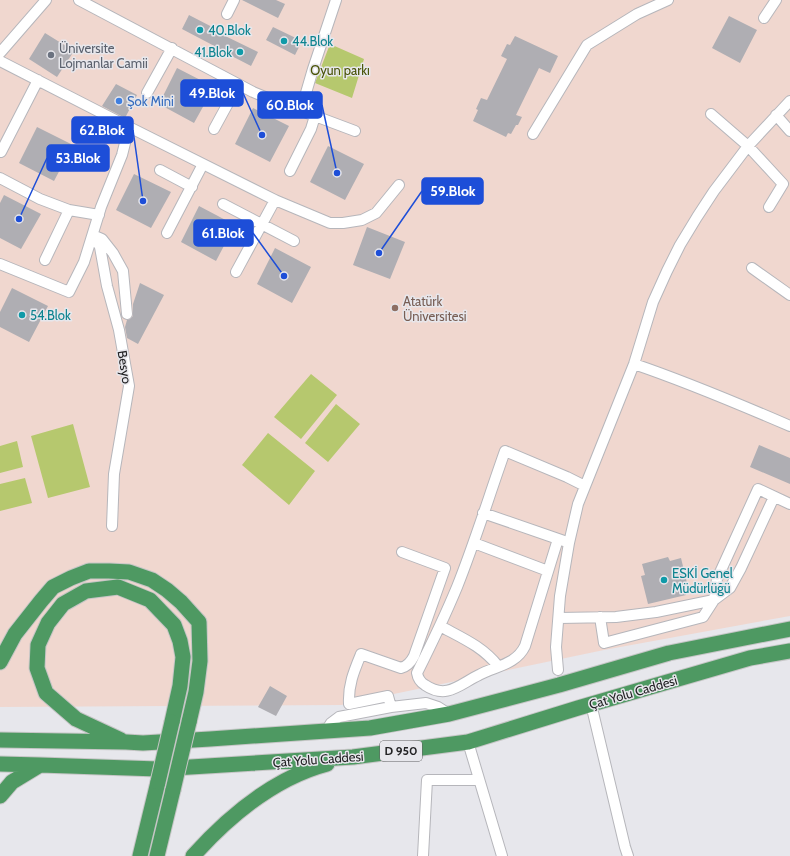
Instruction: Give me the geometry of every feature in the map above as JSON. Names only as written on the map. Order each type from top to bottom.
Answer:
[{"type":"highway","points":[[0,662],[15,634],[53,587],[89,571],[129,572],[152,580],[181,602],[199,622],[200,661],[196,692],[157,856]]},
{"type":"highway","points":[[126,742],[76,719],[46,693],[36,668],[38,645],[48,623],[63,604],[86,591],[118,587],[150,600],[174,625],[180,641],[182,657],[180,686],[140,856]]},
{"type":"highway","name":"Çat Yolu Caddesi","points":[[0,740],[143,743],[370,728],[449,714],[559,685],[670,653],[790,629]]},
{"type":"highway","name":"Çat Yolu Caddesi","points":[[0,764],[158,768],[353,757],[468,742],[591,704],[750,658],[790,650]]},
{"type":"highway","points":[[193,856],[220,827],[270,788],[314,767],[353,757]]},
{"type":"highway","points":[[0,796],[12,782],[40,765]]},
{"type":"highway","points":[[135,856],[147,828]]},
{"type":"street","points":[[0,53],[46,0]]},
{"type":"street","points":[[79,0],[172,48],[238,85],[272,101],[355,130]]},
{"type":"street","points":[[227,14],[234,0]]},
{"type":"street","points":[[301,110],[336,0]]},
{"type":"street","points":[[533,134],[586,45],[637,14],[668,0]]},
{"type":"street","points":[[764,18],[776,0]]},
{"type":"street","points":[[147,94],[172,48]]},
{"type":"street","points":[[0,61],[275,200],[330,223],[343,223],[362,220],[376,213],[399,185]]},
{"type":"street","points":[[1,152],[38,80]]},
{"type":"street","points":[[214,129],[238,85]]},
{"type":"street","points":[[558,670],[556,647],[560,596],[569,543],[578,504],[634,364],[653,302],[680,245],[714,191],[748,146],[790,101]]},
{"type":"street","points":[[711,114],[748,146],[784,184],[769,207]]},
{"type":"street","points":[[290,171],[311,129],[315,116]]},
{"type":"street","points":[[776,116],[790,132]]},
{"type":"street","points":[[0,264],[69,292],[84,262],[99,215],[122,155],[129,127]]},
{"type":"street","points":[[167,232],[203,164]]},
{"type":"street","points":[[160,170],[192,187]]},
{"type":"street","points":[[0,179],[40,199],[69,210],[99,215]]},
{"type":"street","points":[[236,272],[275,200]]},
{"type":"street","points":[[223,204],[294,241]]},
{"type":"street","points":[[45,260],[69,210]]},
{"type":"street","points":[[93,235],[102,239],[113,253],[123,271],[127,314]]},
{"type":"street","name":"Besyo","points":[[93,235],[100,247],[107,286],[119,330],[129,386],[114,474],[112,526]]},
{"type":"street","points":[[752,268],[790,295]]},
{"type":"street","points":[[634,364],[666,375],[790,426]]},
{"type":"street","points":[[558,539],[523,652],[516,659],[479,674],[448,691],[434,690],[422,683],[418,678],[417,673],[457,588],[505,451],[586,486]]},
{"type":"street","points":[[714,600],[717,578],[758,489],[790,504]]},
{"type":"street","points":[[600,617],[604,643],[703,617],[714,600],[730,588],[742,568],[774,497]]},
{"type":"street","points":[[483,512],[569,543]]},
{"type":"street","points":[[474,543],[548,571]]},
{"type":"street","points":[[391,707],[388,696],[349,704],[350,683],[361,654],[401,668],[409,664],[414,656],[445,568],[402,552]]},
{"type":"street","points":[[559,618],[616,617],[656,612],[714,600]]},
{"type":"street","points":[[440,626],[482,649],[498,666]]},
{"type":"street","points":[[326,731],[331,723],[339,717],[391,707],[426,703],[438,707],[449,714]]},
{"type":"street","points":[[591,704],[628,856]]},
{"type":"street","points":[[468,742],[502,856]]},
{"type":"street","points":[[423,856],[427,780],[479,780]]},
{"type":"shaded area","name":"Atatürk Üniversitesi","points":[[0,0],[790,0],[790,616],[604,650],[341,705],[0,707]]},
{"type":"green space","name":"Oyun parkı","points":[[330,44],[364,59],[352,98],[315,83]]},
{"type":"green space","points":[[311,374],[337,395],[301,439],[274,417]]},
{"type":"green space","points":[[336,404],[360,424],[328,462],[305,443]]},
{"type":"green space","points":[[73,424],[90,487],[48,498],[31,436]]},
{"type":"green space","points":[[268,433],[315,471],[289,505],[242,465]]},
{"type":"green space","points":[[17,441],[23,467],[0,473],[0,446]]},
{"type":"green space","points":[[25,478],[32,503],[0,511],[0,484]]},
{"type":"building","points":[[242,0],[276,0],[285,4],[278,18]]},
{"type":"building","points":[[189,15],[218,30],[217,32],[258,52],[251,66],[182,29]]},
{"type":"building","points":[[729,16],[757,30],[740,63],[712,48]]},
{"type":"building","name":"44.Blok","points":[[273,27],[302,41],[295,55],[266,40]]},
{"type":"building","name":"Üniversite Lojmanlar Camii","points":[[45,33],[74,51],[57,77],[29,59]]},
{"type":"building","points":[[515,36],[558,56],[550,73],[539,68],[516,115],[522,117],[511,134],[508,133],[506,137],[473,121],[481,98],[487,100],[507,59],[501,56],[507,44],[510,45]]},
{"type":"building","points":[[177,68],[214,87],[194,123],[159,104]]},
{"type":"building","name":"Şok Mini","points":[[116,84],[137,95],[125,118],[102,106]]},
{"type":"building","points":[[253,108],[289,126],[270,162],[235,144]]},
{"type":"building","points":[[37,127],[73,145],[54,181],[19,163]]},
{"type":"building","points":[[328,146],[364,164],[345,200],[310,182]]},
{"type":"building","points":[[134,174],[171,192],[151,228],[116,210]]},
{"type":"building","points":[[4,195],[41,214],[21,249],[0,238],[0,203]]},
{"type":"building","points":[[199,206],[235,225],[216,261],[181,242]]},
{"type":"building","points":[[367,227],[405,242],[390,279],[353,265]]},
{"type":"building","points":[[275,248],[311,267],[292,303],[257,284]]},
{"type":"building","points":[[140,283],[164,295],[138,344],[127,338],[125,327],[127,320],[133,316],[133,304]]},
{"type":"building","name":"54.Blok","points":[[12,288],[48,306],[29,342],[0,327],[0,312]]},
{"type":"building","points":[[759,445],[790,458],[790,484],[750,467]]},
{"type":"building","name":"ESKİ Genel Müdürlüğü","points":[[668,557],[670,561],[681,558],[687,583],[683,584],[686,595],[648,604],[641,576],[645,575],[642,564]]},
{"type":"building","points":[[270,686],[287,696],[276,716],[258,707]]},
{"type":"place","name":"40.Blok","points":[[200,30]]},
{"type":"place","name":"44.Blok","points":[[284,41]]},
{"type":"place","name":"41.Blok","points":[[240,52]]},
{"type":"place","name":"Üniversite Lojmanlar Camii","points":[[51,55]]},
{"type":"place","name":"Şok Mini","points":[[119,101]]},
{"type":"place","name":"49.Blok","points":[[262,135]]},
{"type":"place","name":"60.Blok","points":[[337,173]]},
{"type":"place","name":"62.Blok","points":[[143,201]]},
{"type":"place","name":"53.Blok","points":[[19,219]]},
{"type":"place","name":"59.Blok","points":[[379,253]]},
{"type":"place","name":"61.Blok","points":[[284,276]]},
{"type":"place","name":"Atatürk Üniversitesi","points":[[395,308]]},
{"type":"place","name":"54.Blok","points":[[22,315]]},
{"type":"place","name":"ESKİ Genel Müdürlüğü","points":[[664,580]]}]
